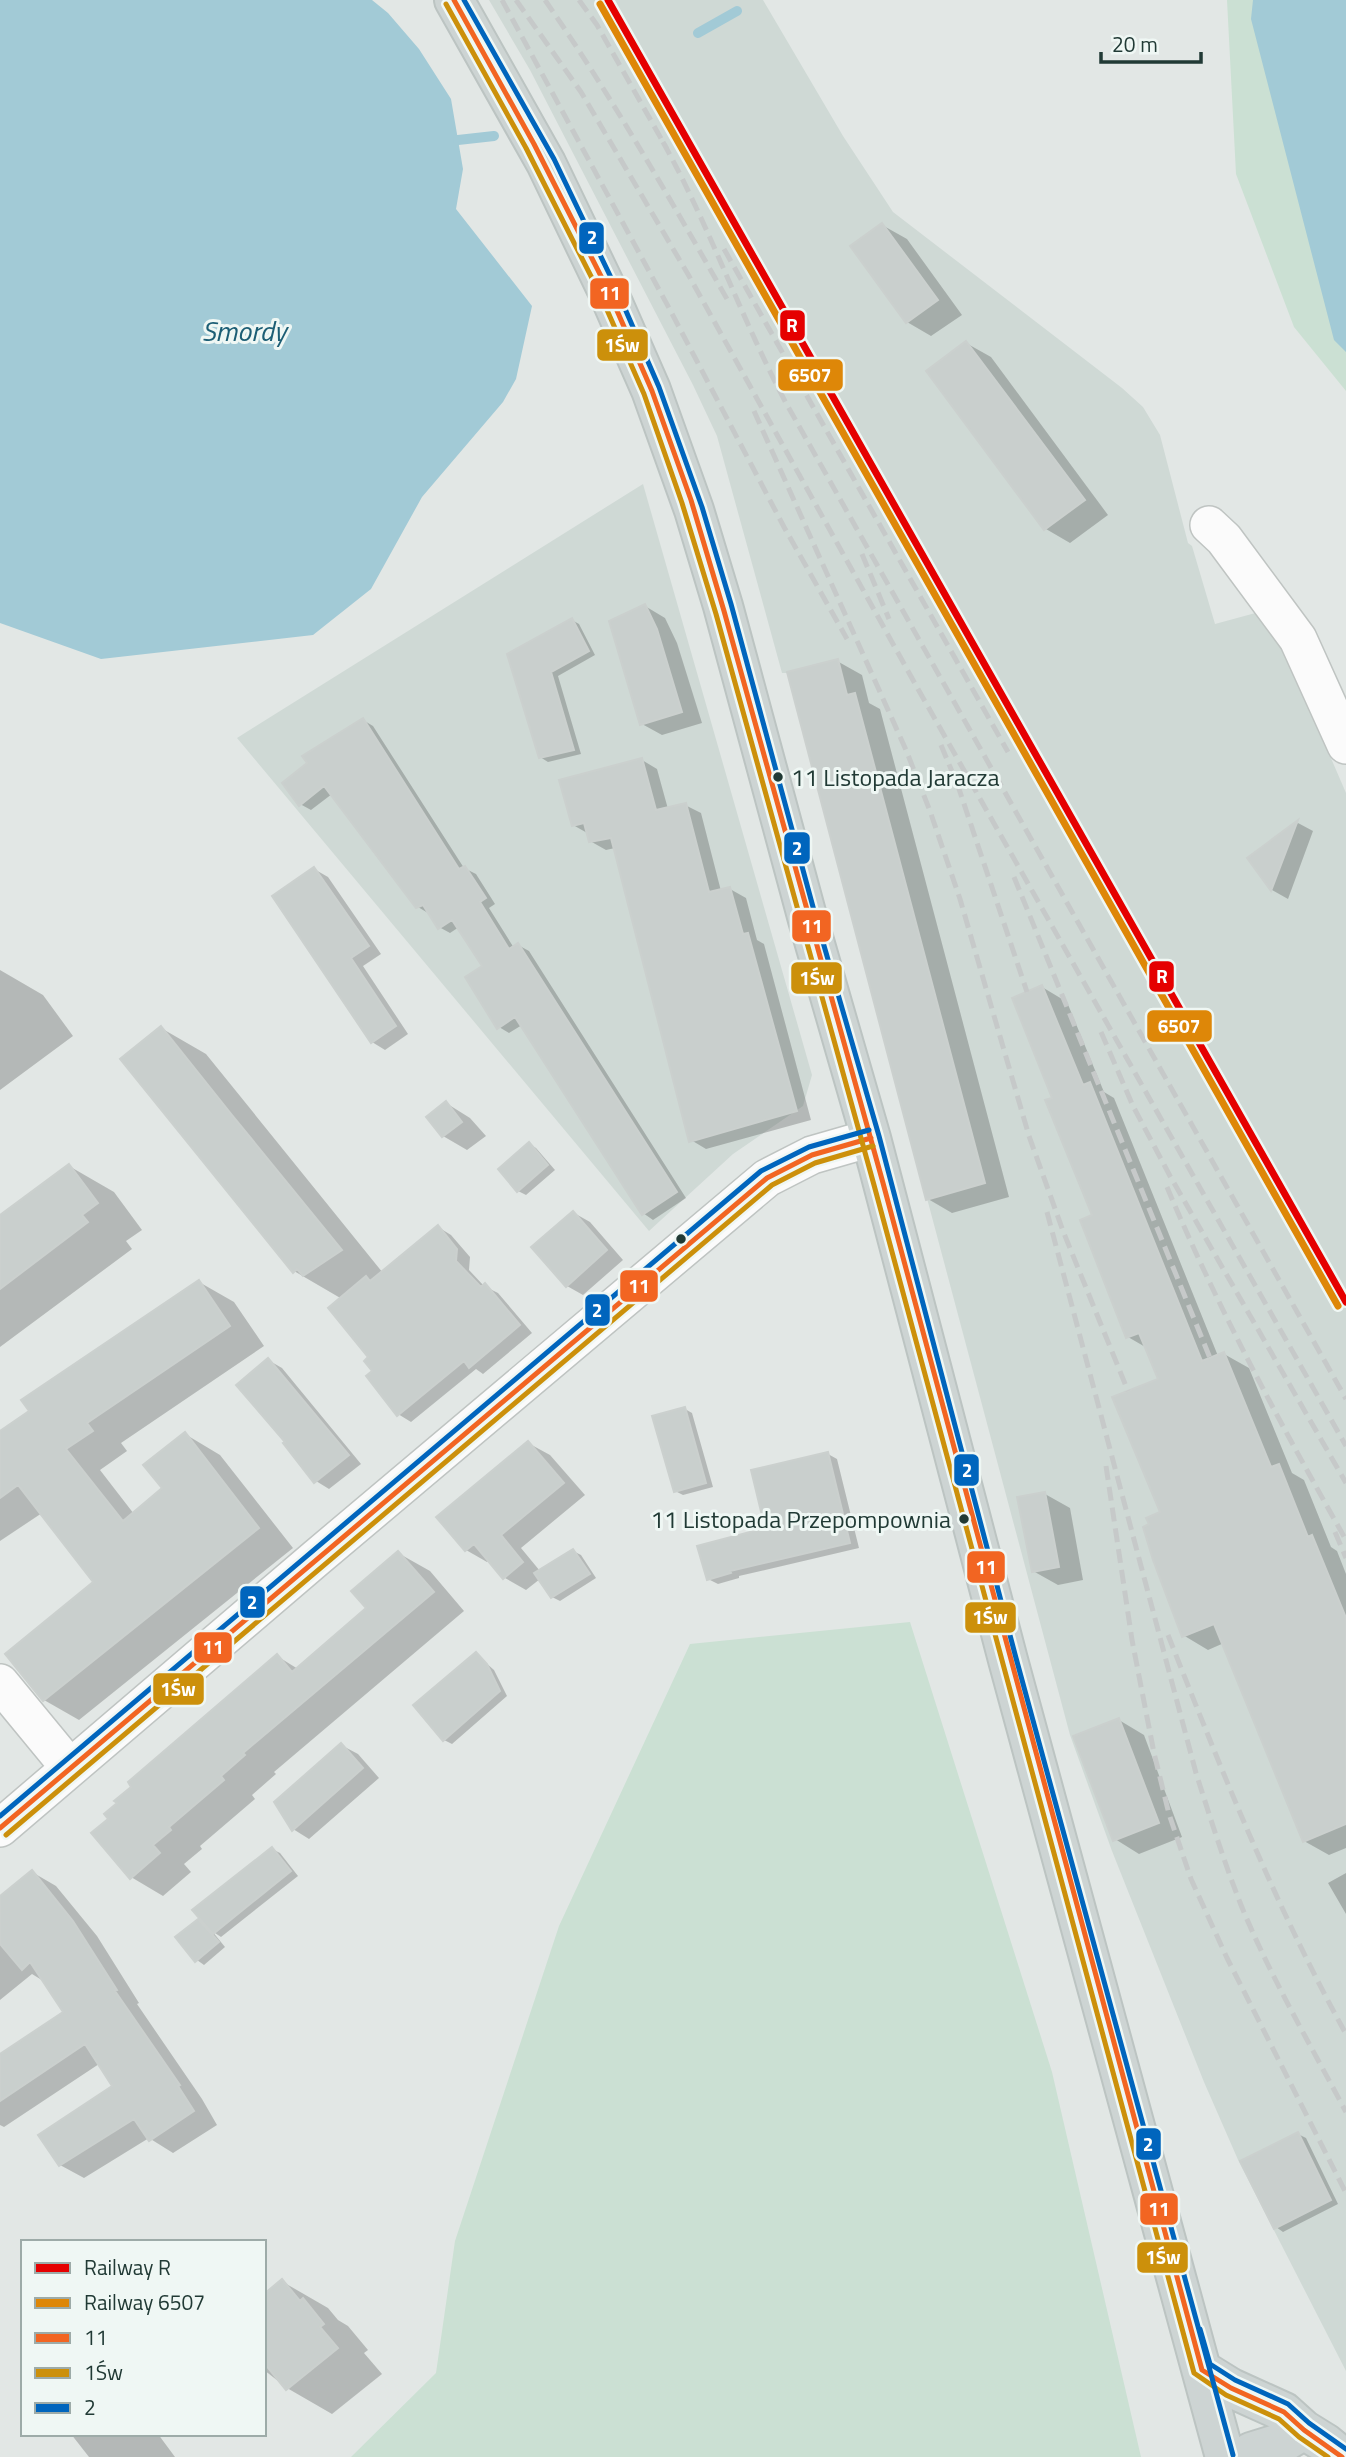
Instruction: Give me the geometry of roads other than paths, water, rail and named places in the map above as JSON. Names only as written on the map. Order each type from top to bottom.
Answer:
[{"type":"main road","points":[[454,0],[546,163],[608,292],[651,390],[694,510],[871,1138],[1026,1724],[1225,2457]]},
{"type":"main road","points":[[1202,2370],[1231,2388],[1284,2412],[1342,2457]]},
{"type":"main road","points":[[1247,2457],[1251,2452],[1286,2441],[1304,2430]]},
{"type":"street","points":[[1209,525],[1224,539],[1298,639],[1346,745]]},
{"type":"street","points":[[0,1828],[767,1178],[811,1155],[871,1138]]},
{"type":"street","points":[[0,1684],[70,1768]]},
{"type":"water","name":"Smordy","points":[[0,0],[372,0],[388,13],[419,49],[451,99],[463,169],[456,209],[532,306],[516,379],[503,402],[422,497],[371,589],[313,635],[101,659],[0,623]]},
{"type":"water","points":[[1253,0],[1346,0],[1346,352],[1334,340],[1251,19]]},
{"type":"waterway","points":[[698,33],[737,11]]},
{"type":"waterway","points":[[458,140],[494,136]]},
{"type":"railway","points":[[502,0],[784,527],[847,639]]},
{"type":"railway","points":[[516,0],[581,92],[689,276],[918,689],[1346,1446]]},
{"type":"railway","points":[[545,0],[617,110],[727,299]]},
{"type":"railway","points":[[579,0],[597,25],[667,149]]},
{"type":"railway","points":[[642,87],[715,189]]},
{"type":"railway","points":[[663,142],[696,207],[786,403],[1346,1399]]},
{"type":"railway","points":[[724,249],[1008,752]]},
{"type":"railway","points":[[754,411],[906,750],[930,811],[960,899],[1029,1136],[1063,1231],[1128,1391]]},
{"type":"railway","points":[[862,554],[889,619]]},
{"type":"railway","points":[[941,745],[958,786],[1027,992]]},
{"type":"railway","points":[[1014,877],[1210,1358]]},
{"type":"railway","points":[[1101,1032],[1133,1106],[1170,1176],[1346,1483]]},
{"type":"railway","points":[[1167,1187],[1251,1366],[1346,1540]]},
{"type":"railway","points":[[1047,1212],[1196,1773],[1217,1839],[1241,1905],[1265,1958],[1346,2112]]},
{"type":"railway","points":[[1106,1466],[1132,1640],[1169,1814],[1191,1879],[1227,1958],[1346,2193]]},
{"type":"railway","points":[[1335,1532],[1346,1558]]},
{"type":"railway","points":[[1168,1635],[1229,1787],[1273,1887],[1346,2034]]},
{"type":"rail line","name":"R","points":[[608,0],[1346,1302]]},
{"type":"rail line","name":"6507","points":[[600,4],[1338,1306]]},
{"type":"place","name":"11 Listopada Jaracza","points":[[778,777]]},
{"type":"place","name":"11 Listopada Przepompownia","points":[[964,1519]]}]
